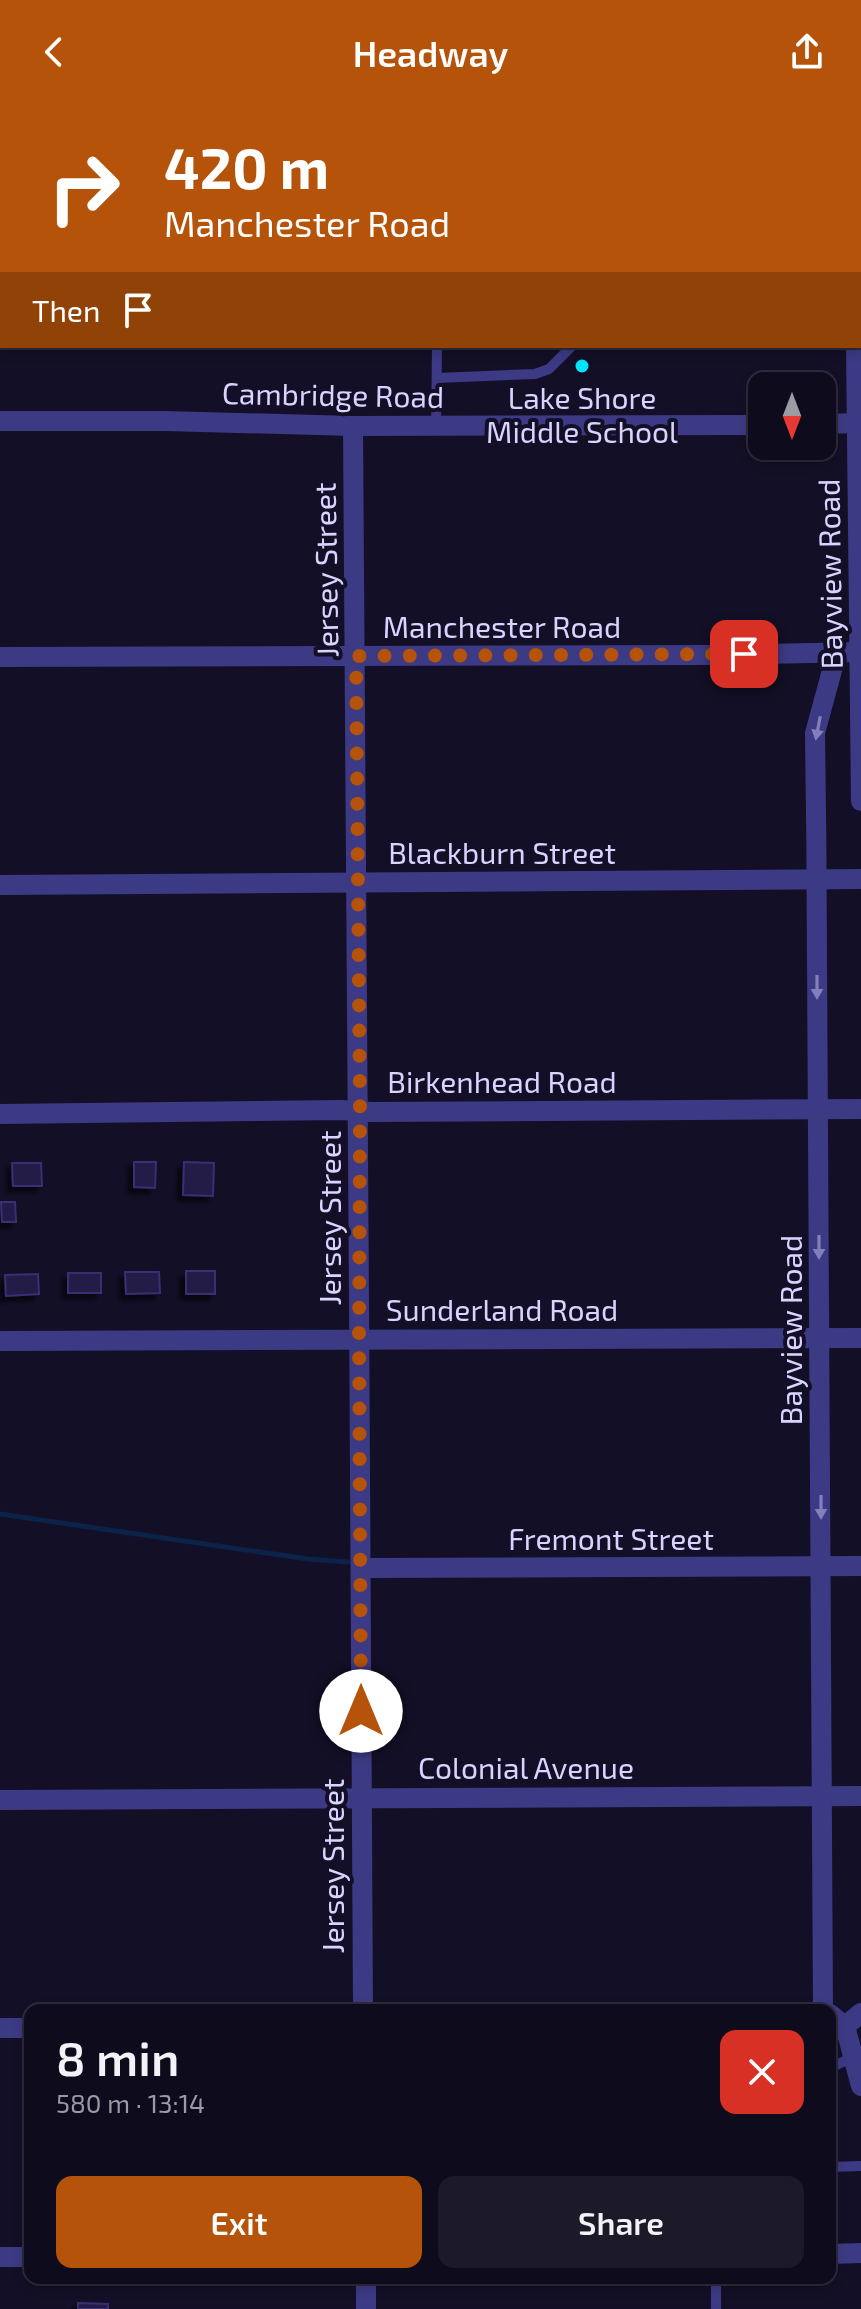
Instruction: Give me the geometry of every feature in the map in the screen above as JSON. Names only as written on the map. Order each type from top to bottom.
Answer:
[{"type":"street","name":"Bayview Road","points":[[856,348],[861,801]]},
{"type":"street","name":"Cambridge Road","points":[[0,421],[353,426],[748,425]]},
{"type":"street","points":[[836,424],[859,423]]},
{"type":"street","name":"Jersey Street","points":[[353,426],[360,1111],[363,2004]]},
{"type":"street","name":"Bayview Road","points":[[823,2004],[815,733],[837,652]]},
{"type":"street","name":"Manchester Road","points":[[0,657],[860,652]]},
{"type":"street","name":"Blackburn Street","points":[[0,885],[861,879]]},
{"type":"street","name":"Birkenhead Road","points":[[0,1114],[861,1109]]},
{"type":"street","name":"Sunderland Road","points":[[0,1341],[861,1338]]},
{"type":"street","name":"Fremont Street","points":[[361,1568],[861,1566]]},
{"type":"street","name":"Colonial Avenue","points":[[0,1800],[861,1796]]},
{"type":"street","points":[[845,2021],[861,2086]]},
{"type":"street","points":[[0,2028],[24,2028]]},
{"type":"street","points":[[836,2254],[861,2253]]},
{"type":"street","points":[[0,2257],[24,2257]]},
{"type":"street","points":[[366,2284],[366,2309]]},
{"type":"lane","points":[[436,426],[437,348]]},
{"type":"lane","points":[[437,378],[535,374],[549,369],[570,348]]},
{"type":"lane","points":[[836,2065],[853,2057]]},
{"type":"lane","points":[[836,2167],[861,2166]]},
{"type":"lane","points":[[716,2284],[716,2309]]},
{"type":"building","points":[[134,1162],[156,1162],[155,1188],[134,1187]]},
{"type":"building","points":[[184,1162],[214,1163],[213,1196],[183,1195]]},
{"type":"building","points":[[12,1163],[41,1163],[42,1186],[13,1186]]},
{"type":"building","points":[[1,1202],[15,1202],[16,1222],[2,1222]]},
{"type":"building","points":[[186,1271],[215,1271],[215,1294],[186,1294]]},
{"type":"building","points":[[125,1272],[159,1272],[160,1293],[126,1294]]},
{"type":"building","points":[[68,1273],[101,1273],[101,1293],[68,1293]]},
{"type":"building","points":[[38,1274],[39,1294],[6,1296],[5,1275]]},
{"type":"building","points":[[78,2303],[108,2304],[108,2309],[78,2309]]},
{"type":"waterway","points":[[0,1514],[308,1559],[348,1562]]},
{"type":"place","name":"Lake Shore Middle School","points":[[582,366]]},
{"type":"route","points":[[361,1711],[356,656],[744,654]]}]
